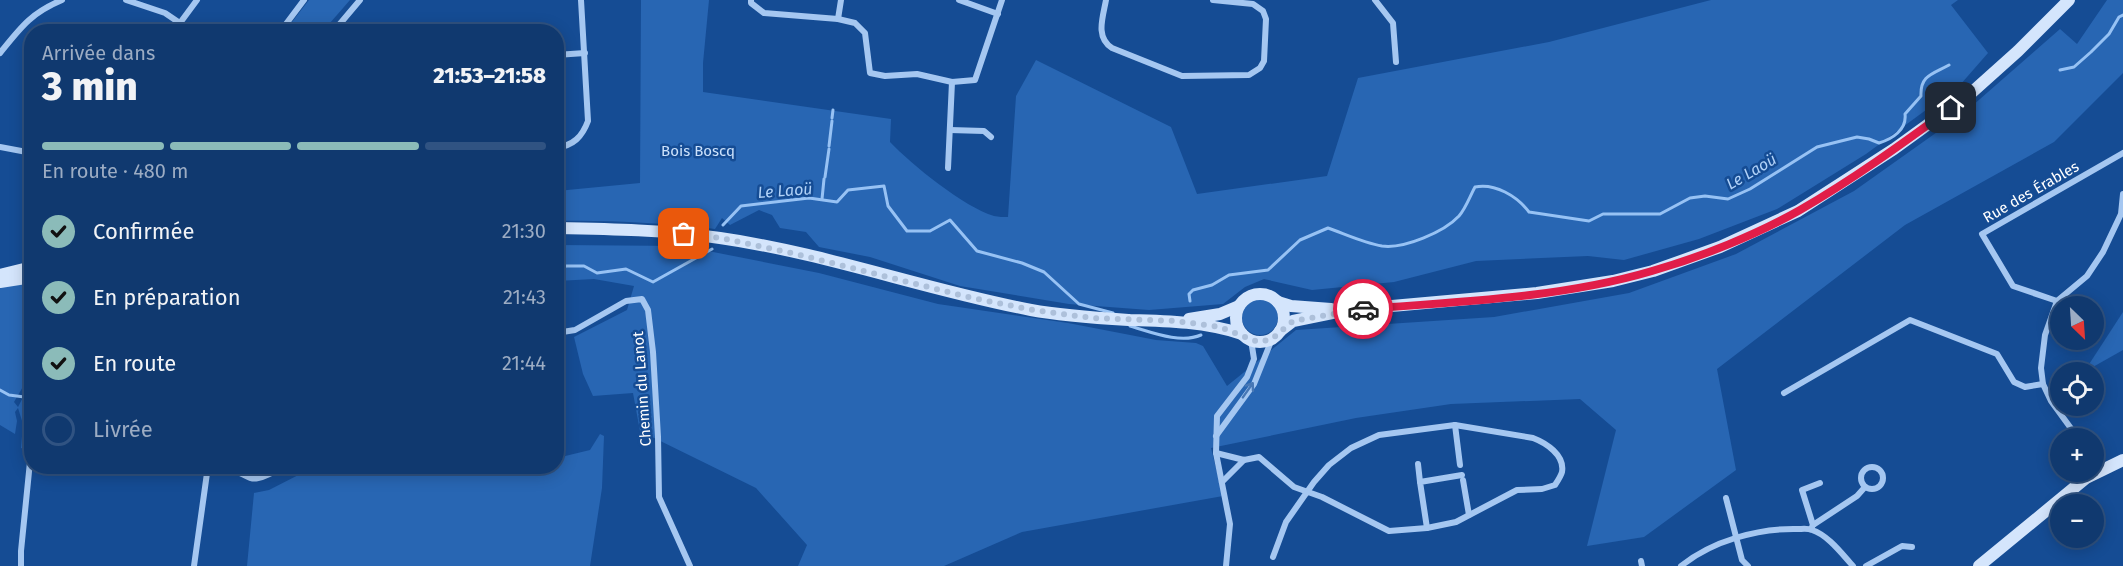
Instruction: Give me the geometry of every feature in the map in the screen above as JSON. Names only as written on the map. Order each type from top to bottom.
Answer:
[{"type":"main road","points":[[564,228],[666,232],[721,238],[796,254],[972,298],[1033,310],[1092,318],[1176,321],[1220,327],[1265,341],[1293,321],[1347,310],[1577,288],[1653,271],[1730,243],[1798,211],[1894,149],[1970,94],[2018,51],[2068,0]]},
{"type":"main road","points":[[0,275],[24,269]]},
{"type":"main road","points":[[0,282],[24,279]]},
{"type":"main road","points":[[1176,321],[1220,314],[1239,306],[1250,296],[1258,294],[1265,294],[1278,302],[1291,306],[1347,310]]},
{"type":"main road","points":[[1276,335],[1284,316],[1278,302]]},
{"type":"main road","points":[[1239,306],[1236,321],[1247,337]]},
{"type":"main road","points":[[2104,463],[2123,460]]},
{"type":"main road","points":[[1979,566],[2081,482]]},
{"type":"street","points":[[0,53],[22,25],[42,8],[62,0]]},
{"type":"street","points":[[126,0],[165,13],[180,23],[197,0]]},
{"type":"street","points":[[286,24],[304,0]]},
{"type":"street","points":[[340,24],[360,0]]},
{"type":"street","points":[[564,145],[575,142],[584,133],[589,113],[581,0]]},
{"type":"street","points":[[751,0],[751,3],[764,13],[838,19],[855,23],[865,33],[870,73],[885,76],[917,74],[952,82],[975,80],[1002,0]]},
{"type":"street","points":[[838,19],[841,0]]},
{"type":"street","points":[[959,0],[998,14]]},
{"type":"street","points":[[1106,0],[1101,36],[1105,44],[1112,48],[1182,76],[1249,75],[1260,68],[1264,61],[1266,20],[1263,11],[1253,4],[1213,0]]},
{"type":"street","points":[[1376,0],[1393,23],[1396,62]]},
{"type":"street","points":[[564,54],[585,53]]},
{"type":"street","points":[[948,168],[952,82]]},
{"type":"street","points":[[950,130],[984,130],[991,137]]},
{"type":"street","points":[[0,147],[24,152]]},
{"type":"street","name":"Rue des Érables","points":[[2050,299],[2013,286],[1982,234],[2123,153]]},
{"type":"street","points":[[2063,296],[2087,276],[2103,252],[2121,214],[2123,194]]},
{"type":"street","name":"Chemin du Lanot","points":[[564,332],[575,330],[626,301],[642,299],[648,310],[653,351],[659,497],[690,566]]},
{"type":"street","points":[[2050,319],[2044,335],[2041,368],[2043,384],[2051,401],[2071,428]]},
{"type":"street","points":[[1784,393],[1910,320],[1997,354],[2013,382],[2025,387],[2043,384]]},
{"type":"street","points":[[1215,436],[1254,384],[1276,335]]},
{"type":"street","points":[[1226,566],[1230,524],[1216,453],[1215,436],[1217,416],[1247,377],[1254,359],[1247,337]]},
{"type":"street","points":[[1216,453],[1244,460],[1259,457],[1294,487],[1307,491],[1322,497],[1389,531],[1428,528],[1456,522],[1517,490],[1542,489],[1555,485],[1562,472],[1559,457],[1545,443],[1533,438],[1455,425],[1379,435],[1351,448],[1329,465],[1307,491],[1286,522],[1273,557]]},
{"type":"street","points":[[1455,425],[1460,465]]},
{"type":"street","points":[[1222,482],[1244,460]]},
{"type":"street","points":[[1418,464],[1428,528]]},
{"type":"street","points":[[21,566],[29,474]]},
{"type":"street","points":[[194,566],[207,474]]},
{"type":"street","points":[[240,474],[256,480],[271,474]]},
{"type":"street","points":[[1420,482],[1462,478],[1468,515]]},
{"type":"street","points":[[1820,483],[1802,489],[1812,527],[1839,550],[1853,566]]},
{"type":"street","points":[[1681,566],[1707,549],[1736,538],[1764,531],[1812,527],[1857,496],[1865,487]]},
{"type":"street","points":[[1726,498],[1742,560],[1748,566]]},
{"type":"street","points":[[1866,566],[1902,546],[1912,547]]},
{"type":"green space","points":[[309,0],[350,0],[329,24],[290,24]]},
{"type":"green space","name":"Bois Boscq","points":[[641,0],[709,0],[703,63],[703,92],[891,119],[890,142],[911,162],[968,204],[1001,217],[1008,217],[1016,96],[1036,60],[1171,127],[1197,194],[1327,176],[1358,78],[1549,42],[1711,0],[1958,0],[1951,5],[1988,53],[1960,85],[1866,154],[1777,209],[1699,239],[1624,260],[1588,256],[1476,261],[1394,282],[1312,290],[1264,279],[1245,287],[1223,304],[1149,310],[1069,304],[960,286],[870,257],[819,247],[806,232],[780,228],[772,215],[759,210],[730,225],[722,218],[715,229],[636,222],[564,221],[564,190],[640,183]]},
{"type":"green space","points":[[2107,0],[2123,0],[2123,73],[2054,142],[1905,225],[1717,369],[1736,470],[1644,537],[1587,546],[1616,430],[1580,399],[1451,404],[1356,418],[1211,448],[1223,496],[1022,532],[944,566],[798,566],[807,545],[756,488],[640,431],[633,393],[593,396],[583,374],[574,337],[627,310],[634,286],[594,279],[564,281],[564,245],[683,246],[819,273],[938,304],[1068,323],[1156,340],[1196,343],[1203,346],[1227,386],[1296,330],[1494,317],[1629,293],[1736,254],[1854,191],[1964,113],[2060,29],[2077,44]]},
{"type":"green space","points":[[24,281],[24,385],[14,402],[18,407],[24,395],[24,449],[21,448],[23,424],[18,408],[15,412],[17,421],[15,434],[0,425],[0,286]]},
{"type":"green space","points":[[1260,299],[1272,305],[1278,317],[1272,329],[1260,335],[1248,329],[1242,317],[1248,305]]},
{"type":"green space","points":[[2123,312],[2123,350],[2102,362],[2090,362],[2098,350],[2104,350],[2104,341]]},
{"type":"green space","points":[[600,434],[604,436],[602,488],[590,566],[247,566],[254,493],[269,490],[300,474],[564,474],[564,456],[590,450]]},
{"type":"waterway","name":"Le Laoü","points":[[2060,70],[2074,67],[2109,34],[2119,17],[2123,15]]},
{"type":"waterway","name":"Le Laoü","points":[[1190,301],[1189,294],[1193,290],[1212,285],[1229,275],[1268,270],[1300,240],[1328,228],[1361,241],[1382,246],[1401,245],[1423,238],[1444,228],[1459,216],[1475,187],[1490,187],[1505,192],[1529,212],[1589,221],[1603,214],[1660,214],[1690,198],[1705,196],[1728,199],[1750,189],[1817,147],[1857,137],[1879,143],[1889,139],[1904,125],[1905,114],[1921,96],[1925,79],[1949,65]]},
{"type":"waterway","points":[[832,118],[833,110]]},
{"type":"waterway","points":[[829,146],[832,121]]},
{"type":"waterway","points":[[825,177],[829,149]]},
{"type":"waterway","points":[[822,199],[824,179]]},
{"type":"waterway","name":"Le Laoü","points":[[723,225],[741,206],[809,198],[837,202],[848,190],[884,186],[888,206],[907,231],[930,231],[950,220],[977,251],[1022,263],[1044,272],[1079,304],[1113,313]]},
{"type":"waterway","name":"Le Laoü","points":[[564,268],[584,266],[597,273],[626,269],[653,282],[712,249]]},
{"type":"waterway","name":"Le Laoü","points":[[1130,326],[1175,338],[1201,335]]},
{"type":"waterway","name":"Le Laoü","points":[[0,390],[9,395],[24,397]]},
{"type":"way so far","points":[[684,234],[721,238],[796,254],[972,298],[1033,310],[1092,318],[1176,321],[1220,327],[1258,342],[1272,339],[1293,321],[1363,309]]},
{"type":"route","points":[[1363,309],[1577,288],[1653,271],[1720,247],[1798,211],[1894,149],[1951,108]]}]
